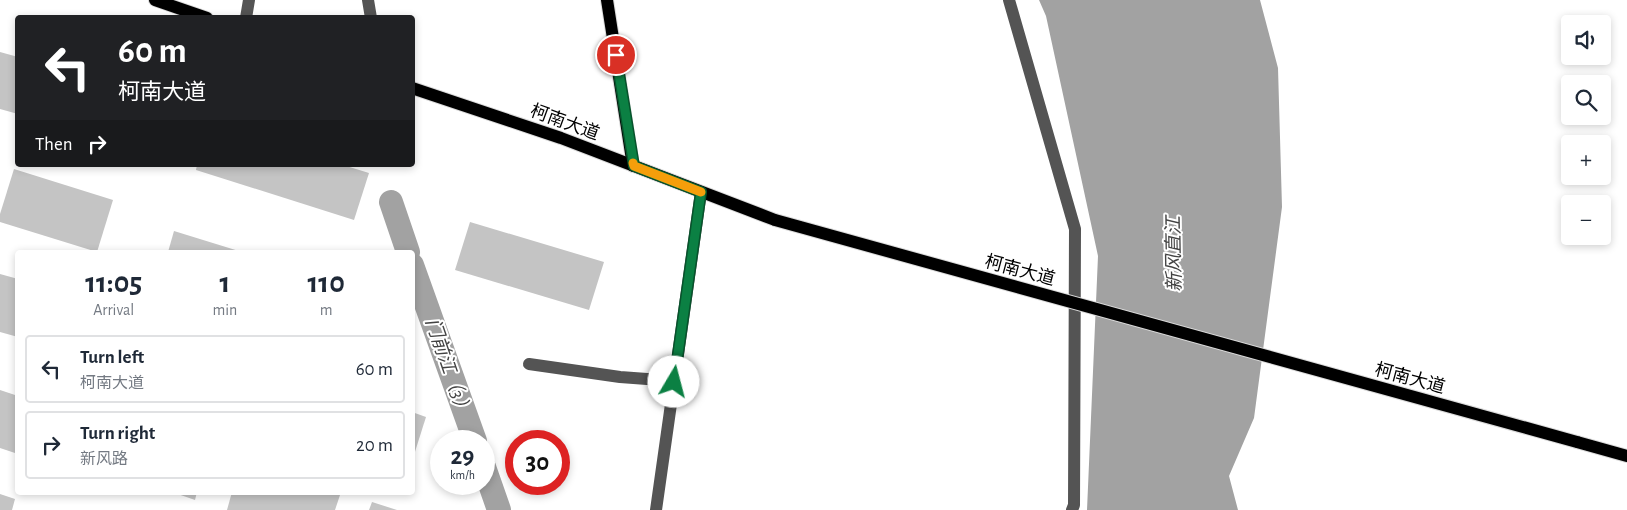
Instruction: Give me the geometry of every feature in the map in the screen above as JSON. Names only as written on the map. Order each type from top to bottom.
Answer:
[{"type":"main road","points":[[155,0],[198,15]]},
{"type":"main road","points":[[607,0],[634,166]]},
{"type":"main road","name":"柯南大道","points":[[415,89],[561,138],[775,220],[1627,456]]},
{"type":"street","points":[[246,15],[249,0]]},
{"type":"street","points":[[368,0],[370,15]]},
{"type":"street","points":[[1009,0],[1075,229],[1074,505],[1072,510]]},
{"type":"street","points":[[656,510],[701,192]]},
{"type":"street","points":[[529,364],[620,377],[674,382]]},
{"type":"water","name":"新风直江","points":[[1039,0],[1260,0],[1278,68],[1282,207],[1254,418],[1229,476],[1238,510],[1087,510],[1098,256],[1046,16]]},
{"type":"building","points":[[0,52],[15,56],[15,113],[0,109]]},
{"type":"building","points":[[197,167],[350,167],[369,173],[354,220],[196,170]]},
{"type":"building","points":[[14,169],[113,200],[98,250],[91,250],[0,222],[0,214]]},
{"type":"building","points":[[470,222],[604,262],[589,310],[455,270]]},
{"type":"building","points":[[174,231],[236,250],[169,250]]},
{"type":"building","points":[[0,274],[15,278],[15,336],[0,332]]},
{"type":"building","points":[[0,390],[15,395],[15,453],[0,448]]},
{"type":"building","points":[[415,413],[426,417],[415,452]]},
{"type":"building","points":[[0,494],[15,499],[12,510],[0,510]]},
{"type":"building","points":[[181,495],[196,495],[195,500]]},
{"type":"building","points":[[231,495],[340,495],[335,510],[227,510]]},
{"type":"building","points":[[372,502],[397,510],[369,510]]},
{"type":"waterway","name":"门前江（3）","points":[[391,202],[407,250]]},
{"type":"waterway","name":"门前江（3）","points":[[415,273],[471,430]]},
{"type":"waterway","name":"门前江（3）","points":[[494,495],[499,510]]},
{"type":"slow traffic","points":[[633,163],[634,166],[701,192]]},
{"type":"route","points":[[616,55],[634,166],[701,192],[674,382]]}]
